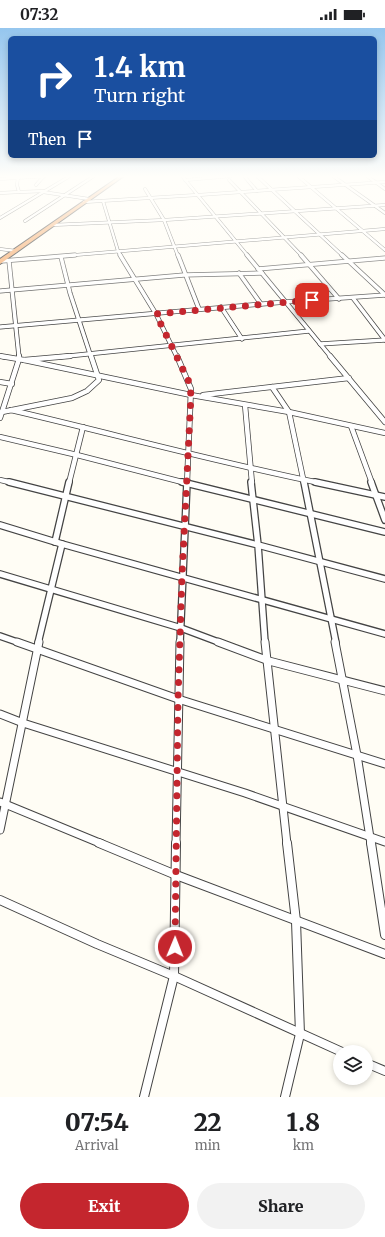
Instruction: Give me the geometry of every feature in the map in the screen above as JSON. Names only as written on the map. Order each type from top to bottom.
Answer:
[{"type":"highway","points":[[1,261],[51,226]]},
{"type":"street","points":[[111,226],[118,251],[156,314],[189,382],[193,396],[188,453],[186,527],[182,576],[178,699],[174,976],[144,1097]]},
{"type":"street","points":[[166,226],[198,309]]},
{"type":"street","points":[[223,226],[385,422]]},
{"type":"street","points":[[272,226],[310,264],[339,299]]},
{"type":"street","points":[[312,226],[385,295]]},
{"type":"street","points":[[356,226],[385,250]]},
{"type":"street","points":[[1,261],[385,229]]},
{"type":"street","points":[[0,249],[16,251]]},
{"type":"street","points":[[2,412],[59,401],[82,394],[99,380],[89,353],[61,257]]},
{"type":"street","points":[[258,269],[385,258]]},
{"type":"street","points":[[0,418],[2,406],[12,384],[19,359],[9,261]]},
{"type":"street","points":[[239,273],[261,304]]},
{"type":"street","points":[[0,291],[184,275],[262,273]]},
{"type":"street","points":[[0,327],[221,307],[385,295]]},
{"type":"street","points":[[353,298],[385,340]]},
{"type":"street","points":[[221,307],[242,339]]},
{"type":"street","points":[[24,360],[310,331]]},
{"type":"street","points":[[320,344],[385,340]]},
{"type":"street","points":[[0,356],[98,375],[193,396],[289,412],[385,433]]},
{"type":"street","points":[[193,396],[350,378]]},
{"type":"street","points":[[0,382],[12,384]]},
{"type":"street","points":[[272,387],[289,412],[304,480],[341,679],[357,755],[385,935]]},
{"type":"street","points":[[245,405],[258,545],[261,599],[296,922],[300,1034],[285,1097]]},
{"type":"street","points":[[11,410],[251,469],[385,496]]},
{"type":"street","points":[[351,426],[385,520]]},
{"type":"street","points":[[0,830],[3,803],[23,723],[37,649],[51,589],[65,498],[83,427]]},
{"type":"street","points":[[0,437],[77,455],[253,501],[385,532]]},
{"type":"street","points":[[0,480],[65,498],[258,545],[385,579]]},
{"type":"street","points":[[0,525],[59,543],[182,576],[331,620],[385,634]]},
{"type":"street","points":[[0,574],[181,628],[268,661],[385,691]]},
{"type":"street","points":[[0,636],[178,699],[385,764]]},
{"type":"street","points":[[0,714],[23,723],[178,771],[385,842]]},
{"type":"street","points":[[3,803],[176,876],[385,954]]},
{"type":"street","points":[[0,900],[97,944],[174,976],[333,1048]]},
{"type":"street","points":[[373,1065],[385,1071]]},
{"type":"route","points":[[175,947],[178,699],[191,389],[178,358],[156,314],[312,300]]}]
